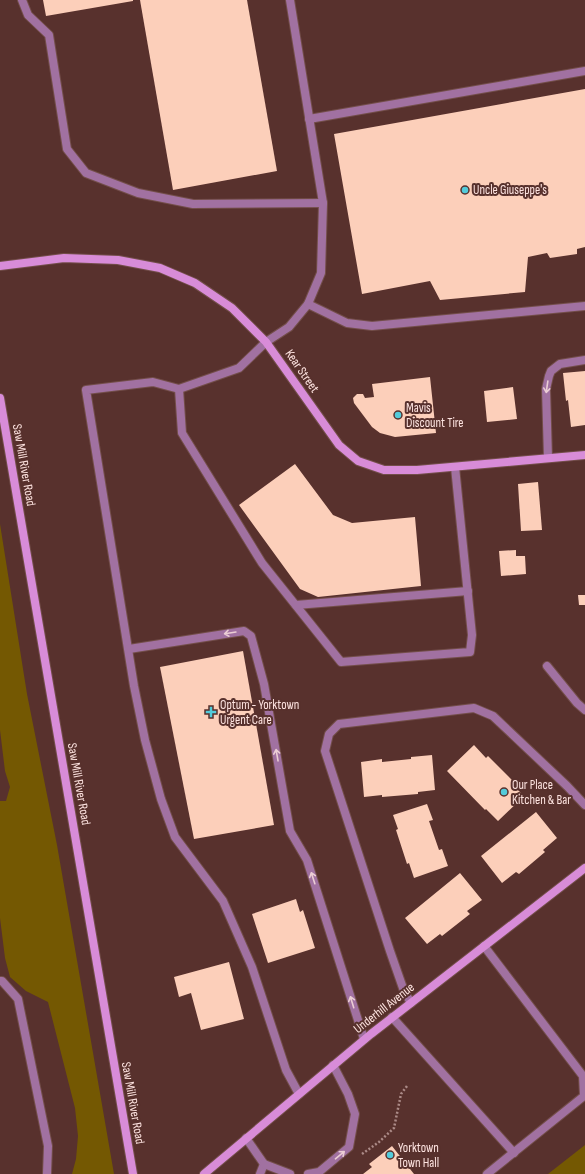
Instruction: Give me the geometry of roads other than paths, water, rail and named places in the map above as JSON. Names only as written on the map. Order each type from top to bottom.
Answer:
[{"type":"street","name":"Kear Street","points":[[0,266],[64,258],[118,260],[160,268],[195,283],[232,308],[266,342],[339,445],[358,461],[384,470],[417,470],[585,455]]},
{"type":"street","name":"Saw Mill River Road","points":[[0,398],[134,1174]]},
{"type":"street","name":"Underhill Avenue","points":[[204,1174],[364,1039],[585,868]]},
{"type":"lane","points":[[22,0],[28,15],[49,35],[68,149],[86,173],[138,193],[193,204],[323,204]]},
{"type":"lane","points":[[290,0],[323,204],[321,273],[308,304],[289,327],[266,342],[239,368],[179,389],[154,382],[86,390],[145,740],[161,799],[175,837],[223,901],[252,967],[286,1070],[299,1094]]},
{"type":"lane","points":[[309,119],[585,71]]},
{"type":"lane","points":[[308,304],[347,323],[372,326],[585,306]]},
{"type":"lane","points":[[548,458],[546,390],[549,376],[551,371],[560,364],[585,360]]},
{"type":"lane","points":[[179,389],[182,433],[262,563],[340,662],[470,652],[472,635],[455,467]]},
{"type":"lane","points":[[296,605],[468,591]]},
{"type":"lane","points":[[129,649],[244,631],[251,636],[264,684],[290,831],[307,860],[364,1039]]},
{"type":"lane","points":[[547,666],[577,704],[585,710]]},
{"type":"lane","points":[[411,1003],[404,991],[390,951],[325,751],[329,734],[339,724],[474,708],[493,716],[585,805]]},
{"type":"lane","points":[[484,946],[583,1076],[584,1096],[487,1174]]},
{"type":"lane","points":[[0,981],[18,999],[48,1146],[47,1174]]},
{"type":"lane","points":[[392,1018],[514,1153]]},
{"type":"lane","points":[[308,1174],[319,1172],[349,1147],[355,1114],[348,1094],[333,1065]]},
{"type":"lane","points":[[246,1138],[264,1164],[290,1174]]},
{"type":"lane","points":[[260,1174],[264,1164]]},
{"type":"place","name":"Uncle Giuseppe's","points":[[465,190]]},
{"type":"place","name":"Mavis Discount Tire","points":[[398,415]]},
{"type":"place","name":"Optum - Yorktown Urgent Care","points":[[211,712]]},
{"type":"place","name":"Our Place Kitchen & Bar","points":[[504,792]]},
{"type":"place","name":"Yorktown Town Hall","points":[[390,1155]]}]
